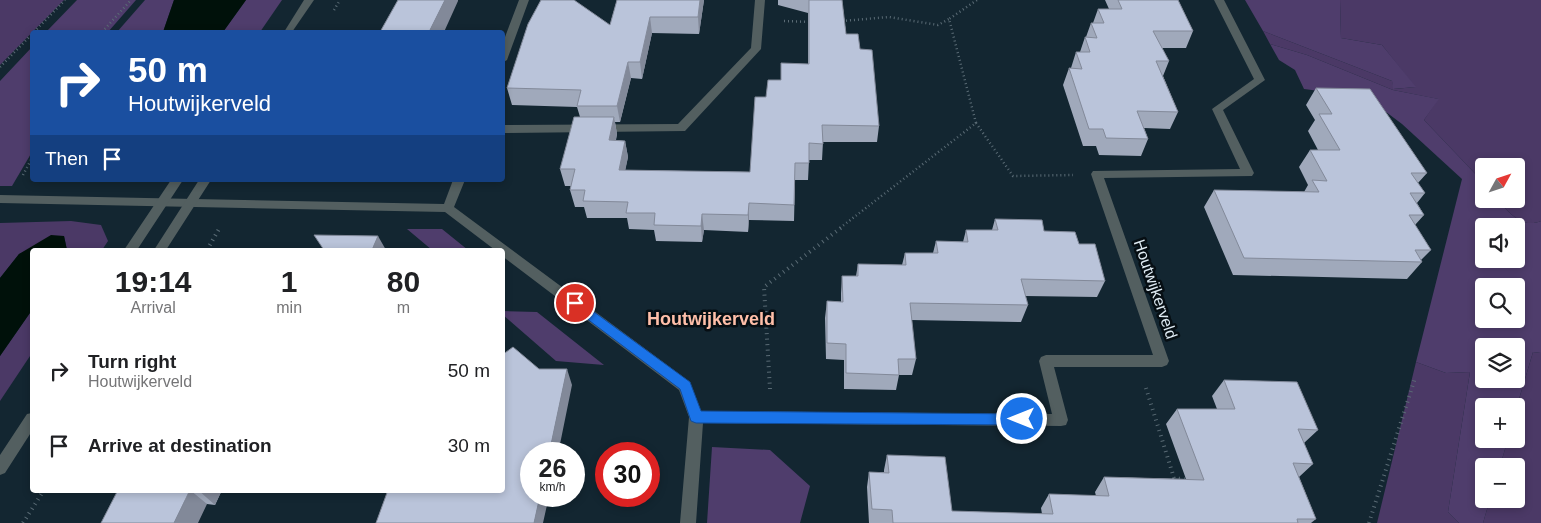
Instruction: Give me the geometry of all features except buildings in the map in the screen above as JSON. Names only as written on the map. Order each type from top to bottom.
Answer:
[{"type":"street","points":[[289,30],[309,0]]},
{"type":"street","points":[[505,52],[524,0]]},
{"type":"street","points":[[505,129],[681,128],[756,49],[760,0]]},
{"type":"street","points":[[1096,174],[1248,173],[1217,109],[1260,80],[1219,0]]},
{"type":"street","name":"Houtwijkerveld","points":[[696,417],[1061,420],[1046,361],[1162,361],[1096,174]]},
{"type":"street","points":[[131,248],[176,182]]},
{"type":"street","points":[[161,248],[204,182]]},
{"type":"street","points":[[448,208],[458,182]]},
{"type":"street","points":[[0,199],[160,204],[448,208],[501,248]]},
{"type":"street","points":[[505,251],[685,386],[696,417],[688,523]]},
{"type":"street","points":[[0,468],[30,422]]},
{"type":"path","points":[[36,30],[65,0]]},
{"type":"path","points":[[104,30],[131,0]]},
{"type":"path","points":[[838,22],[889,17],[938,25],[977,0]]},
{"type":"path","points":[[949,19],[976,123],[1013,176],[1096,174]]},
{"type":"path","points":[[759,20],[814,22]]},
{"type":"path","points":[[0,67],[30,36]]},
{"type":"path","points":[[772,417],[764,288],[976,123]]},
{"type":"path","points":[[1138,361],[1174,478],[1197,481]]},
{"type":"path","points":[[1369,523],[1415,378]]},
{"type":"path","points":[[23,523],[42,493]]},
{"type":"shaded area","points":[[0,0],[64,0],[34,30],[30,30],[30,35],[0,65]]},
{"type":"shaded area","points":[[77,0],[136,0],[110,30],[48,30]]},
{"type":"shaded area","points":[[145,0],[174,0],[164,30],[119,30]]},
{"type":"shaded area","points":[[174,0],[246,0],[224,30],[164,30]]},
{"type":"shaded area","points":[[246,0],[282,0],[261,30],[224,30]]},
{"type":"shaded area","points":[[1245,0],[1340,0],[1341,38],[1382,45],[1416,87],[1393,89],[1392,81],[1263,31]]},
{"type":"shaded area","points":[[1340,0],[1541,0],[1541,221],[1534,223],[1525,222],[1525,218],[1516,218],[1505,208],[1525,208],[1525,158],[1475,158],[1475,174],[1424,120],[1438,99],[1393,90],[1307,55],[1270,44],[1263,31],[1392,81],[1394,89],[1415,87],[1382,45],[1341,38]]},
{"type":"shaded area","points":[[1270,44],[1307,55],[1393,90],[1439,99],[1424,120],[1475,174],[1475,208],[1505,208],[1516,218],[1475,218],[1475,268],[1525,268],[1525,222],[1534,223],[1541,221],[1541,353],[1533,352],[1525,379],[1525,338],[1475,338],[1475,388],[1522,388],[1519,398],[1475,398],[1475,448],[1505,448],[1502,458],[1475,458],[1475,508],[1487,508],[1483,523],[1459,523],[1448,512],[1470,372],[1446,373],[1416,362],[1462,179],[1402,124],[1366,97],[1304,89],[1295,70],[1279,60]]},
{"type":"shaded area","points":[[30,49],[30,155],[12,186],[0,186],[0,81]]},
{"type":"shaded area","points":[[71,221],[101,225],[108,241],[103,248],[67,248],[64,236],[19,254],[0,278],[0,223]]},
{"type":"shaded area","points":[[407,229],[442,229],[466,248],[430,248]]},
{"type":"shaded area","points":[[51,235],[64,236],[67,248],[30,248],[30,313],[0,356],[0,278],[19,254]]},
{"type":"shaded area","points":[[505,311],[537,312],[604,365],[556,361],[505,317]]},
{"type":"shaded area","points":[[30,313],[30,356],[0,401],[0,356]]},
{"type":"shaded area","points":[[1533,352],[1541,353],[1541,523],[1483,523],[1487,508],[1525,508],[1525,458],[1502,458],[1505,448],[1525,448],[1525,398],[1519,398],[1522,388],[1525,388],[1525,379]]},
{"type":"shaded area","points":[[1416,362],[1446,373],[1470,372],[1448,512],[1459,523],[1377,523]]},
{"type":"shaded area","points":[[712,447],[770,450],[810,486],[800,523],[707,523]]},
{"type":"district","name":"Houtwijkerveld","points":[[711,319]]},
{"type":"route","points":[[575,303],[685,386],[696,417],[1022,419]]}]
